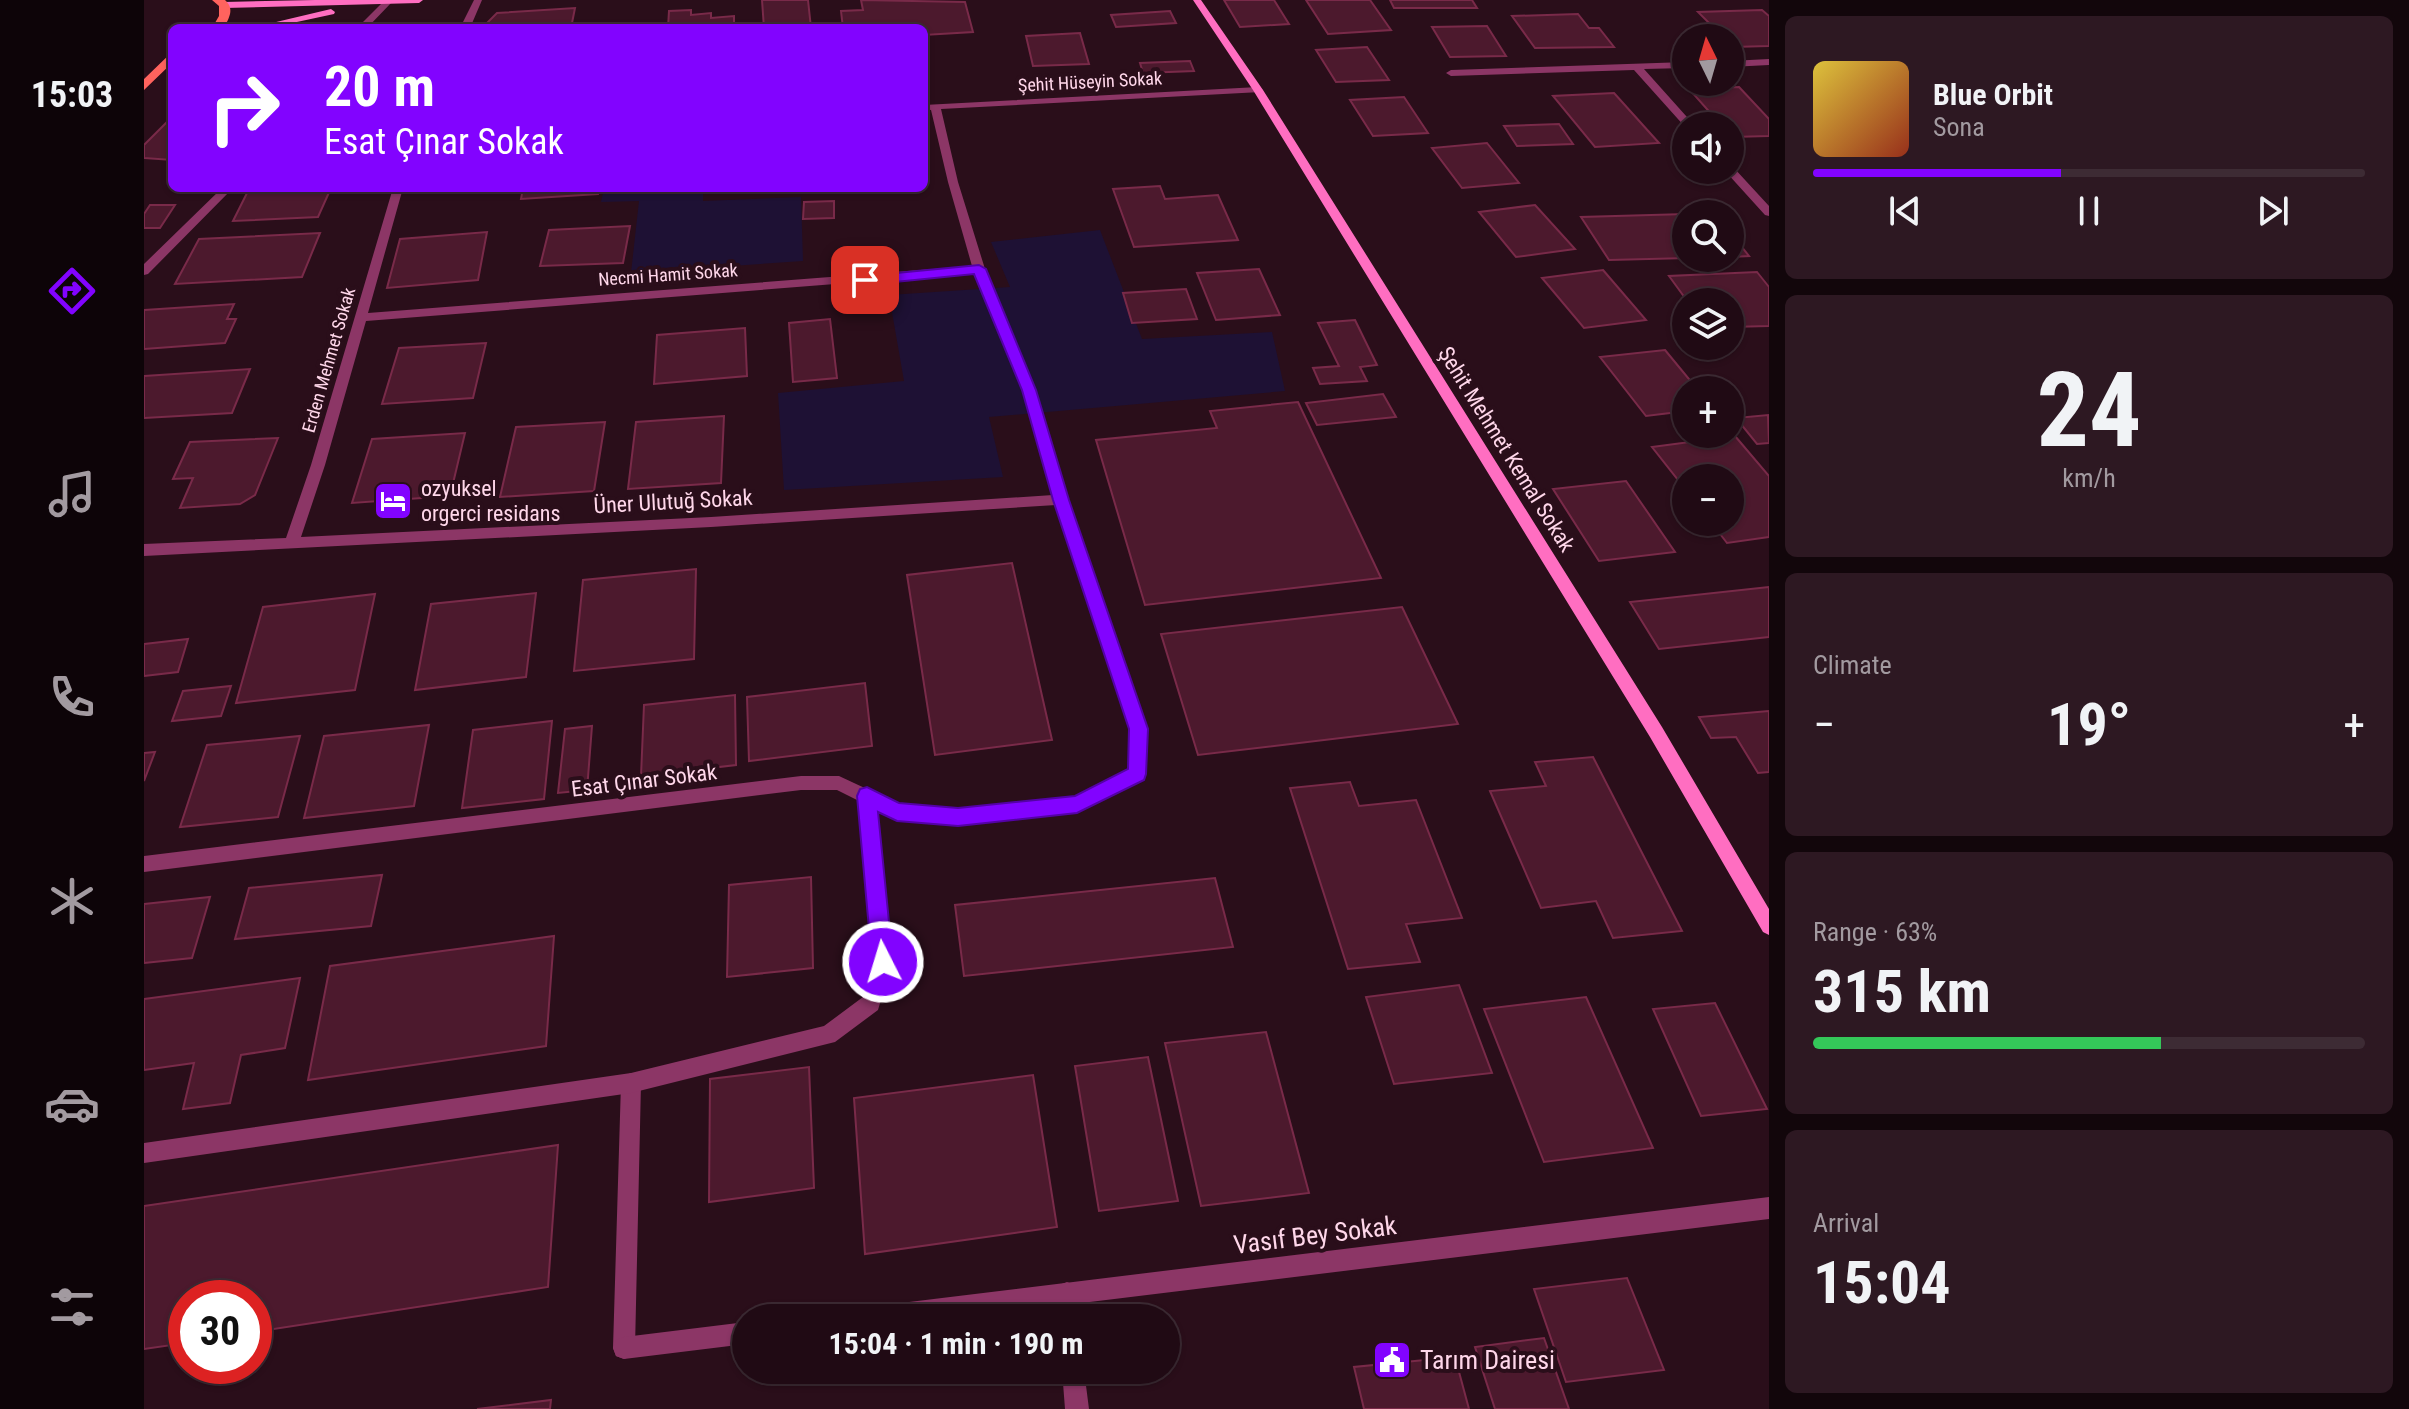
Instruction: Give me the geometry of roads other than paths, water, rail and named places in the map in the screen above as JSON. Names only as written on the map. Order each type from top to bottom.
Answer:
[{"type":"main road","points":[[220,24],[225,16],[221,3]]},
{"type":"main road","points":[[146,61],[168,56]]},
{"type":"main road","points":[[144,86],[168,59]]},
{"type":"street","points":[[221,3],[419,0]]},
{"type":"street","points":[[467,24],[478,0]]},
{"type":"street","name":"Şehit Mehmet Kemal Sokak","points":[[1197,0],[1258,90],[1656,732],[1769,926]]},
{"type":"street","points":[[276,24],[384,2]]},
{"type":"street","points":[[365,24],[384,2]]},
{"type":"street","points":[[1744,63],[1769,62]]},
{"type":"street","points":[[1451,73],[1672,66]]},
{"type":"street","points":[[1637,67],[1677,112]]},
{"type":"street","name":"Şehit Hüseyin Sokak","points":[[929,106],[1258,90]]},
{"type":"street","points":[[929,106],[979,269],[1029,390],[1061,500]]},
{"type":"street","points":[[1743,184],[1769,213]]},
{"type":"street","points":[[144,271],[224,192]]},
{"type":"street","name":"Erden Mehmet Sokak","points":[[292,541],[318,465],[397,192]]},
{"type":"street","name":"Necmi Hamit Sokak","points":[[359,318],[979,269]]},
{"type":"street","name":"Üner Ulutuğ Sokak","points":[[144,550],[711,522],[1061,500]]},
{"type":"street","name":"Esat Çınar Sokak","points":[[144,864],[801,783],[839,783],[897,812],[958,817],[1077,805],[1137,774],[1138,729],[1061,500]]},
{"type":"street","points":[[144,1153],[631,1083],[828,1035],[871,1003],[883,962],[867,796]]},
{"type":"street","points":[[631,1083],[624,1348],[732,1335]]},
{"type":"street","name":"Vasıf Bey Sokak","points":[[979,1304],[1769,1208]]},
{"type":"street","points":[[1067,1293],[1068,1304]]},
{"type":"street","points":[[1074,1384],[1077,1409]]},
{"type":"place","name":"ozyuksel orgerci residans","points":[[393,501]]},
{"type":"place","name":"Tarım Dairesi","points":[[1392,1360]]}]
